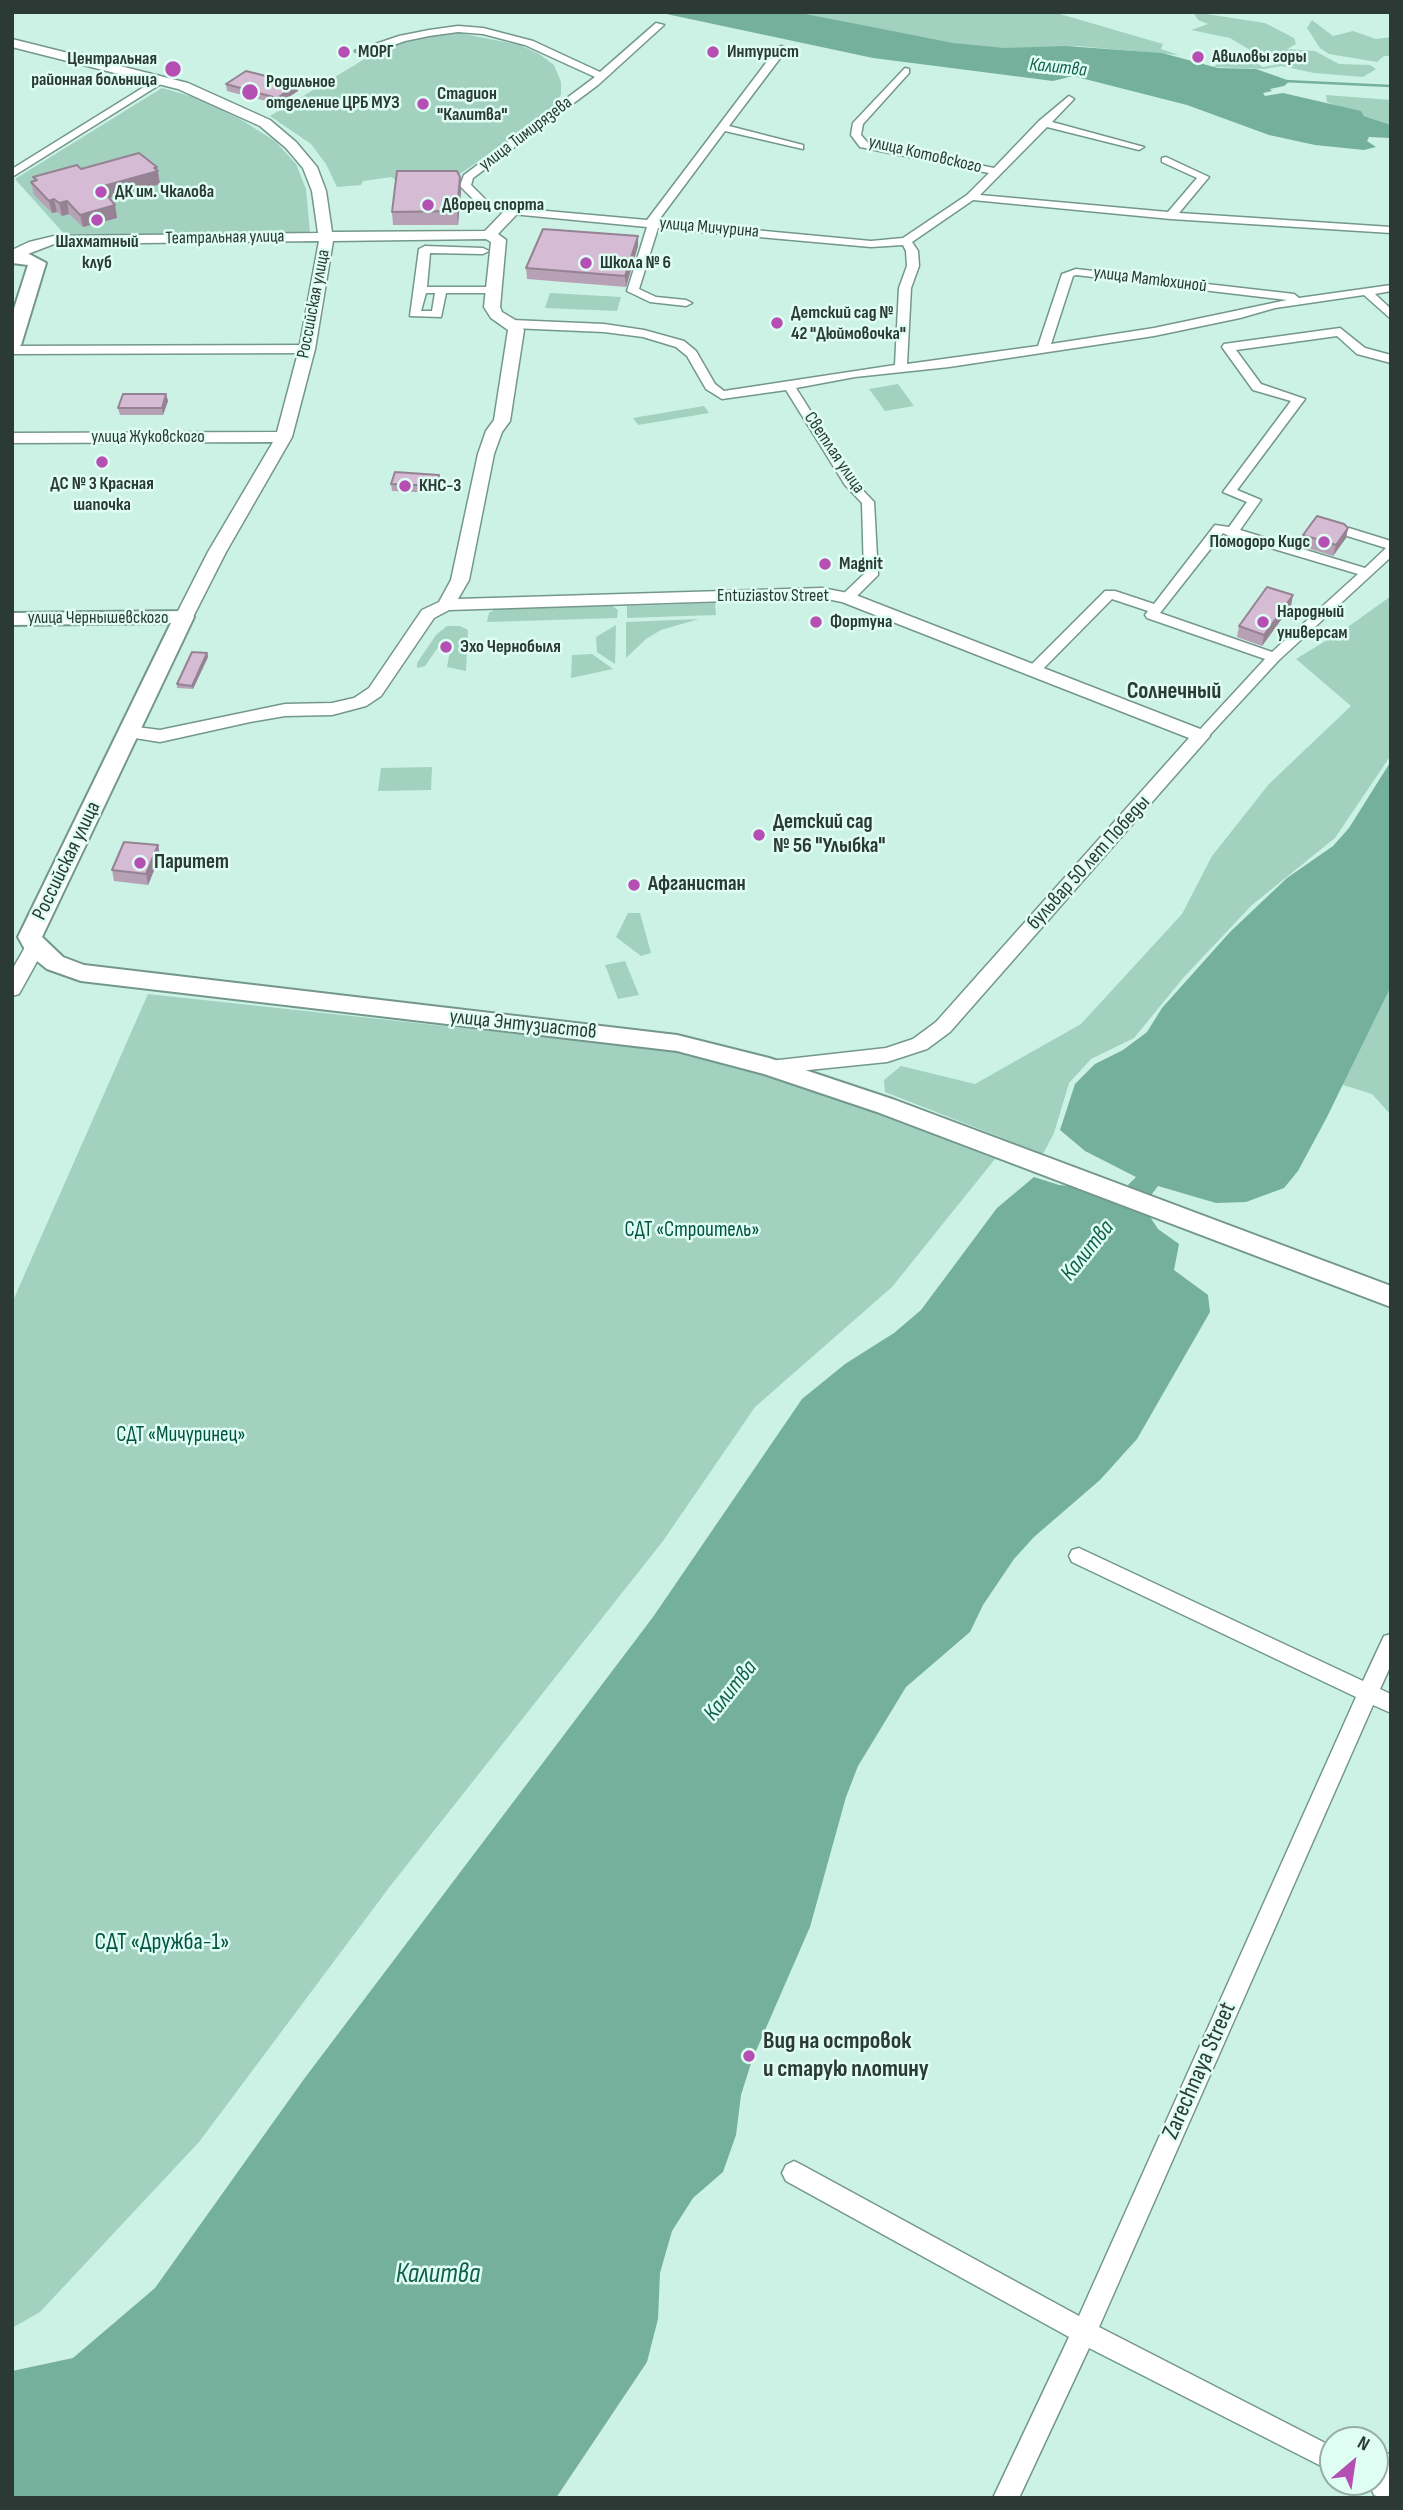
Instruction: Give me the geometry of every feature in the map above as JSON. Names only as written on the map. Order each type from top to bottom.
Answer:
[{"type":"main road","points":[[12,257],[37,263],[12,348]]},
{"type":"main road","name":"улица Чернышевского","points":[[12,618],[184,617]]},
{"type":"main road","name":"Российская улица","points":[[26,940],[184,617]]},
{"type":"main road","name":"улица Энтузиастов","points":[[26,940],[55,963],[81,973],[677,1043],[769,1067],[886,1106],[1391,1297]]},
{"type":"street","name":"улица Тимирязева","points":[[512,211],[483,203],[465,186],[468,177],[601,76],[659,25]]},
{"type":"street","name":"улица Тимирязева","points":[[360,51],[366,52],[402,38],[429,33],[458,29],[483,31],[529,43],[601,76]]},
{"type":"street","name":"Российская улица","points":[[12,43],[160,80],[223,102],[265,123],[291,145],[310,167],[319,191],[325,237],[307,349],[284,437],[184,617]]},
{"type":"street","points":[[686,303],[654,300],[634,291],[652,223],[782,49]]},
{"type":"street","name":"улица Котовского","points":[[905,71],[858,123],[856,135],[864,145],[995,171]]},
{"type":"street","points":[[12,174],[160,80]]},
{"type":"street","points":[[901,367],[905,288],[913,266],[912,251],[906,241],[971,197],[1069,99]]},
{"type":"street","points":[[1043,123],[1139,147]]},
{"type":"street","points":[[724,128],[799,147]]},
{"type":"street","points":[[1167,160],[1203,177],[1171,216]]},
{"type":"street","points":[[971,197],[1171,216],[1391,230]]},
{"type":"street","points":[[486,243],[512,211]]},
{"type":"street","name":"улица Мичурина","points":[[512,211],[871,244],[906,241]]},
{"type":"street","name":"Театральная улица","points":[[12,257],[45,241],[325,237],[486,243]]},
{"type":"street","points":[[441,290],[437,315],[414,314],[421,290],[425,249],[499,240],[492,290],[495,315],[512,324],[604,328],[644,334],[680,344],[692,354],[710,386],[722,395],[901,367],[1043,350],[1154,332],[1312,299],[1391,288]]},
{"type":"street","name":"улица Матюхиной","points":[[1043,350],[1068,274],[1076,272],[1312,299]]},
{"type":"street","points":[[421,290],[492,290]]},
{"type":"street","points":[[1365,290],[1391,316]]},
{"type":"street","points":[[129,732],[160,736],[285,710],[332,709],[360,702],[375,692],[428,614],[446,605],[460,580],[486,454],[494,431],[502,421],[516,330],[512,324]]},
{"type":"street","points":[[1274,657],[1152,615],[1255,500],[1229,492],[1299,399],[1257,387],[1228,347],[1340,332],[1361,351],[1391,359]]},
{"type":"street","points":[[12,348],[307,349]]},
{"type":"street","name":"Светлая улица","points":[[789,386],[851,485],[868,502],[871,575],[847,598]]},
{"type":"street","name":"улица Жуковского","points":[[12,438],[284,437]]},
{"type":"street","points":[[1226,530],[1367,573]]},
{"type":"street","points":[[1349,532],[1391,547]]},
{"type":"street","name":"бульвар 50 лет Победы","points":[[769,1067],[887,1055],[919,1044],[943,1027],[1200,736],[1274,657],[1367,573],[1391,547]]},
{"type":"street","name":"Entuziastov Street","points":[[446,605],[822,593],[847,598],[1200,736]]},
{"type":"street","points":[[1033,671],[1110,594],[1156,609]]},
{"type":"street","name":"Российская улица","points":[[12,989],[26,940]]},
{"type":"street","points":[[1079,1556],[1391,1704]]},
{"type":"street","name":"Zarechnaya Street","points":[[1006,2498],[1084,2332],[1391,1642]]},
{"type":"street","points":[[794,2173],[1084,2332],[1319,2453]]},
{"type":"green space","points":[[797,12],[1053,12],[1163,44],[1161,49],[1179,55],[1077,46],[1013,50],[943,43]]},
{"type":"green space","points":[[1193,12],[1265,23],[1294,38],[1296,44],[1287,49],[1315,51],[1339,64],[1370,65],[1376,69],[1363,77],[1314,73],[1281,66],[1265,69],[1214,67],[1223,59],[1231,61],[1232,56],[1238,53],[1263,67],[1275,65],[1230,38],[1191,30],[1208,24],[1198,20]]},
{"type":"green space","points":[[1312,20],[1333,36],[1353,31],[1376,39],[1391,37],[1391,56],[1384,56],[1377,62],[1329,54],[1320,48],[1307,28]]},
{"type":"green space","name":"Стадион \"Калитва\"","points":[[459,33],[520,45],[539,54],[554,65],[561,82],[561,95],[546,115],[448,182],[402,183],[391,177],[363,181],[361,185],[337,187],[326,164],[311,144],[270,116],[383,48],[433,35]]},
{"type":"green space","points":[[162,88],[197,98],[240,119],[275,141],[296,164],[306,189],[310,232],[66,236],[15,179]]},
{"type":"green space","points":[[1326,95],[1391,100],[1391,125],[1364,116],[1361,111],[1348,110],[1327,102]]},
{"type":"green space","points":[[550,293],[621,297],[617,311],[545,308]]},
{"type":"green space","points":[[898,384],[914,406],[885,411],[869,389]]},
{"type":"green space","points":[[704,406],[709,413],[638,425],[633,418]]},
{"type":"green space","points":[[1391,596],[1391,755],[1335,838],[1252,905],[1184,977],[1134,1038],[1091,1059],[1069,1083],[1054,1133],[1043,1154],[885,1092],[884,1080],[901,1066],[975,1084],[1081,1024],[1182,914],[1212,856],[1269,784],[1351,706],[1296,659]]},
{"type":"green space","points":[[715,603],[716,615],[627,618],[627,606]]},
{"type":"green space","points":[[612,606],[618,610],[617,618],[487,622],[489,613],[496,609]]},
{"type":"green space","points":[[699,619],[661,630],[646,639],[626,658],[626,622]]},
{"type":"green space","points":[[616,625],[615,664],[597,652],[596,637]]},
{"type":"green space","points":[[447,626],[460,626],[468,630],[466,671],[447,667],[451,645],[441,643],[425,666],[417,668],[417,663],[436,635]]},
{"type":"green space","points":[[592,654],[613,669],[571,678],[572,655]]},
{"type":"green space","points":[[432,767],[431,790],[378,791],[381,768]]},
{"type":"green space","points":[[628,913],[640,913],[651,953],[641,956],[616,937]]},
{"type":"green space","points":[[625,961],[639,995],[618,999],[605,965]]},
{"type":"green space","points":[[1391,971],[1391,1115],[1372,1094],[1324,1079]]},
{"type":"green space","points":[[148,994],[685,1052],[759,1072],[850,1102],[995,1159],[892,1287],[755,1407],[663,1541],[391,1885],[199,2142],[40,2312],[12,2328],[12,1303]]},
{"type":"water","name":"Калитва","points":[[657,12],[796,12],[953,43],[1004,48],[1066,46],[1162,53],[1218,68],[1256,69],[1290,81],[1284,86],[1263,93],[1265,96],[1283,93],[1361,111],[1364,116],[1391,125],[1391,138],[1369,137],[1367,141],[1376,147],[1364,150],[1315,145],[1269,135],[1187,105],[1073,76],[1053,81],[873,58]]},
{"type":"water","name":"Калитва","points":[[1391,761],[1391,986],[1327,1117],[1298,1171],[1284,1188],[1246,1202],[1216,1203],[1158,1186],[1143,1206],[1158,1229],[1179,1244],[1174,1270],[1208,1295],[1210,1312],[1137,1439],[1100,1480],[1034,1537],[1014,1559],[983,1605],[970,1632],[906,1687],[858,1766],[846,1797],[810,1927],[752,2060],[741,2095],[736,2135],[723,2172],[693,2198],[672,2231],[660,2273],[658,2319],[647,2362],[556,2498],[12,2498],[12,2371],[73,2358],[155,2288],[304,2079],[653,1617],[802,1399],[845,1364],[894,1333],[921,1310],[997,1208],[1034,1177],[1059,1185],[1122,1191],[1136,1177],[1085,1151],[1060,1130],[1075,1084],[1095,1064],[1123,1050],[1147,1032],[1162,1008],[1230,932],[1287,878],[1333,846],[1349,828]]},
{"type":"building","points":[[246,71],[298,84],[277,98],[226,84]]},
{"type":"building","points":[[139,153],[157,167],[154,168],[158,171],[100,187],[115,205],[80,215],[67,201],[49,201],[31,182],[37,180],[33,177],[77,165],[81,169]]},
{"type":"building","name":"Дворец спорта","points":[[397,171],[457,171],[460,177],[457,211],[392,212]]},
{"type":"building","points":[[543,229],[638,236],[625,276],[526,268]]},
{"type":"building","points":[[123,394],[166,394],[162,408],[118,408]]},
{"type":"building","points":[[395,472],[439,475],[438,486],[391,484]]},
{"type":"building","points":[[1317,516],[1344,524],[1348,528],[1336,545],[1303,535]]},
{"type":"building","name":"Народный универсам","points":[[1267,587],[1293,595],[1264,635],[1239,626]]},
{"type":"building","points":[[192,652],[207,653],[192,686],[177,684]]},
{"type":"building","points":[[124,842],[158,845],[146,874],[112,870]]},
{"type":"waterway","points":[[1284,81],[1391,86]]},
{"type":"place","name":"МОРГ","points":[[344,52]]},
{"type":"place","name":"Интурист","points":[[713,52]]},
{"type":"place","name":"Авиловы горы","points":[[1198,57]]},
{"type":"place","name":"Центральная районная больница","points":[[173,69]]},
{"type":"place","name":"Родильное отделение ЦРБ МУЗ","points":[[250,92]]},
{"type":"place","name":"Стадион \"Калитва\"","points":[[423,104]]},
{"type":"place","name":"ДК им. Чкалова","points":[[101,192]]},
{"type":"place","name":"Дворец спорта","points":[[428,205]]},
{"type":"place","name":"Шахматный клуб","points":[[97,220]]},
{"type":"place","name":"Школа № 6","points":[[586,263]]},
{"type":"place","name":"Детский сад № 42 \"Дюймовочка\"","points":[[777,323]]},
{"type":"place","name":"ДС № 3 Красная шапочка","points":[[102,462]]},
{"type":"place","name":"КНС-3","points":[[405,486]]},
{"type":"place","name":"Помодоро Кидс","points":[[1324,542]]},
{"type":"place","name":"Magnit","points":[[825,564]]},
{"type":"place","name":"Фортуна","points":[[816,622]]},
{"type":"place","name":"Народный универсам","points":[[1263,622]]},
{"type":"place","name":"Эхо Чернобыля","points":[[446,647]]},
{"type":"place","name":"Детский сад № 56 \"Улыбка\"","points":[[759,835]]},
{"type":"place","name":"Паритет","points":[[140,863]]},
{"type":"place","name":"Афганистан","points":[[634,885]]},
{"type":"place","name":"Вид на островок и старую плотину","points":[[749,2056]]},
{"type":"district","name":"Солнечный","points":[[1174,692]]},
{"type":"park label","name":"СДТ «Строитель»","points":[[692,1231]]},
{"type":"park label","name":"СДТ «Мичуринец»","points":[[181,1436]]},
{"type":"park label","name":"СДТ «Дружба-1»","points":[[162,1943]]}]
